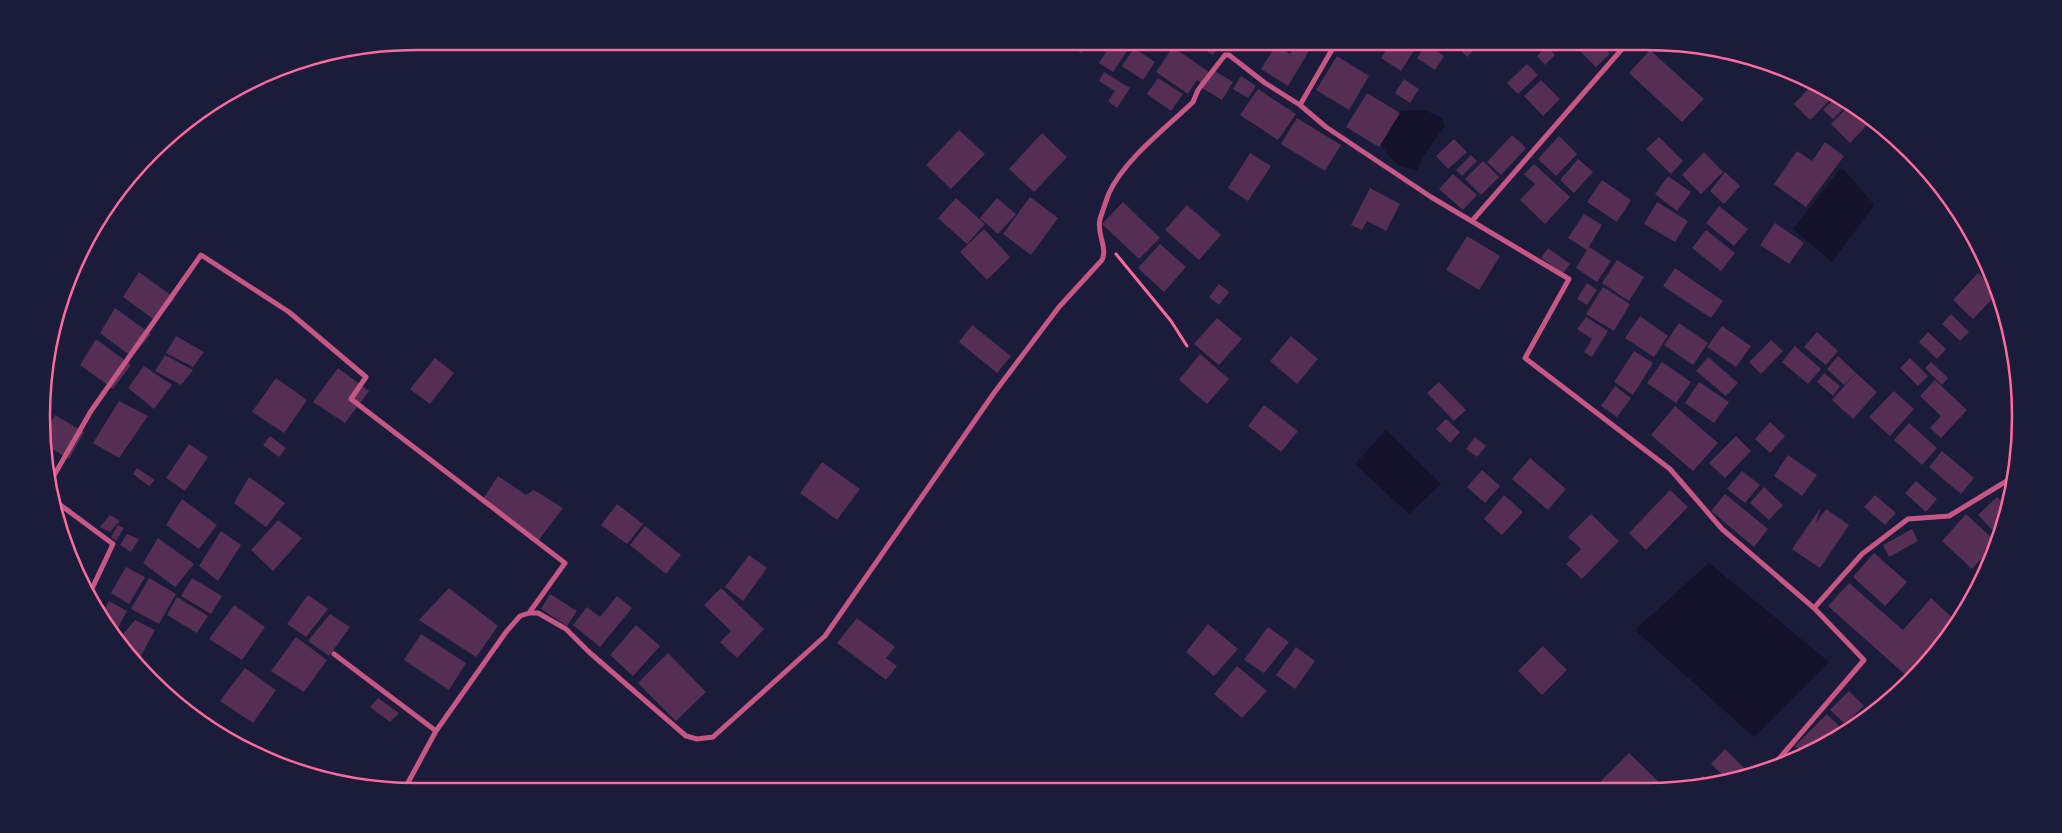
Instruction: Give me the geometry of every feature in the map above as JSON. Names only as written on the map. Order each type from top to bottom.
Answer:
[{"type":"street","points":[[1300,105],[1332,50]]},
{"type":"street","points":[[1472,221],[1621,50]]},
{"type":"street","points":[[529,612],[538,613],[566,629],[588,652],[686,736],[698,739],[713,737],[825,636],[994,393],[1059,307],[1102,260],[1104,251],[1099,222],[1110,192],[1128,165],[1193,102],[1198,90],[1225,55],[1229,55],[1265,83],[1300,105],[1326,128],[1431,197],[1570,279],[1525,358],[1670,469],[1722,529],[1814,608],[1864,660],[1779,758]]},
{"type":"street","points":[[55,474],[91,411],[201,255],[289,312],[366,378],[351,399],[566,563],[529,612],[520,616],[506,632],[436,731],[408,783]]},
{"type":"street","points":[[1814,608],[1862,554],[1908,519],[1949,516],[2006,481]]},
{"type":"street","points":[[61,505],[113,544],[92,587]]},
{"type":"street","points":[[334,654],[436,731]]},
{"type":"path","points":[[1100,234],[1171,321],[1187,346]]},
{"type":"shaded area","points":[[1424,110],[1442,118],[1445,126],[1424,155],[1417,170],[1403,167],[1386,153],[1379,141],[1386,115],[1403,111]]},
{"type":"shaded area","points":[[1840,169],[1844,170],[1874,205],[1832,262],[1793,229]]},
{"type":"shaded area","points":[[1386,430],[1441,484],[1409,514],[1355,464]]},
{"type":"shaded area","points":[[1709,563],[1829,662],[1754,737],[1635,630]]},
{"type":"building","points":[[1107,50],[1128,50],[1113,72],[1099,63]]},
{"type":"building","points":[[1133,50],[1137,50],[1155,62],[1143,80],[1122,66]]},
{"type":"building","points":[[1171,50],[1177,50],[1209,72],[1201,83],[1197,80],[1188,94],[1156,72]]},
{"type":"building","points":[[1206,50],[1216,50],[1213,55]]},
{"type":"building","points":[[1273,50],[1284,50],[1290,54],[1293,50],[1309,50],[1288,86],[1261,69]]},
{"type":"building","points":[[1386,50],[1414,50],[1401,71],[1381,58]]},
{"type":"building","points":[[1422,50],[1435,50],[1444,56],[1435,70],[1417,58]]},
{"type":"building","points":[[1460,50],[1474,50],[1467,57]]},
{"type":"building","points":[[1543,50],[1551,50],[1555,55],[1545,65],[1537,56]]},
{"type":"building","points":[[1579,50],[1606,50],[1610,54],[1596,67]]},
{"type":"building","points":[[1650,50],[1704,99],[1682,122],[1629,73]]},
{"type":"building","points":[[1337,56],[1369,76],[1349,110],[1316,90]]},
{"type":"building","points":[[1527,64],[1538,75],[1518,94],[1507,83]]},
{"type":"building","points":[[1213,70],[1233,82],[1222,100],[1202,88]]},
{"type":"building","points":[[1104,72],[1130,88],[1117,108],[1108,101],[1115,91],[1099,81]]},
{"type":"building","points":[[1241,76],[1256,86],[1248,98],[1233,89]]},
{"type":"building","points":[[1158,78],[1183,94],[1171,111],[1147,94]]},
{"type":"building","points":[[1404,79],[1419,89],[1410,103],[1395,93]]},
{"type":"building","points":[[1541,80],[1560,99],[1543,116],[1524,96]]},
{"type":"building","points":[[1809,88],[1830,100],[1810,120],[1794,104]]},
{"type":"building","points":[[1258,89],[1296,114],[1278,140],[1240,115]]},
{"type":"building","points":[[1367,93],[1400,113],[1379,147],[1346,127]]},
{"type":"building","points":[[1832,101],[1844,108],[1833,119],[1823,110]]},
{"type":"building","points":[[1845,110],[1867,125],[1850,143],[1831,124]]},
{"type":"building","points":[[1297,118],[1341,145],[1325,171],[1281,144]]},
{"type":"building","points":[[959,130],[985,154],[951,189],[926,165]]},
{"type":"building","points":[[1042,133],[1067,157],[1034,192],[1009,169]]},
{"type":"building","points":[[1512,135],[1526,148],[1501,175],[1487,162]]},
{"type":"building","points":[[1559,136],[1577,154],[1556,176],[1538,159]]},
{"type":"building","points":[[1659,137],[1683,161],[1671,174],[1646,149]]},
{"type":"building","points":[[1454,139],[1467,152],[1448,169],[1436,156]]},
{"type":"building","points":[[1825,142],[1844,156],[1806,207],[1774,184],[1797,151],[1812,161]]},
{"type":"building","points":[[1704,152],[1723,172],[1701,194],[1682,175]]},
{"type":"building","points":[[1250,153],[1271,166],[1248,201],[1228,188]]},
{"type":"building","points":[[1471,155],[1477,161],[1462,176],[1456,170]]},
{"type":"building","points":[[1578,159],[1593,172],[1574,193],[1560,180]]},
{"type":"building","points":[[1483,161],[1499,177],[1481,195],[1465,179]]},
{"type":"building","points":[[1534,164],[1570,197],[1545,224],[1520,200],[1535,184],[1524,174]]},
{"type":"building","points":[[1725,172],[1740,186],[1724,204],[1710,191]]},
{"type":"building","points":[[1453,174],[1477,195],[1463,210],[1439,189]]},
{"type":"building","points":[[1668,176],[1691,192],[1677,211],[1655,194]]},
{"type":"building","points":[[1602,180],[1631,200],[1617,222],[1587,202]]},
{"type":"building","points":[[1370,188],[1400,204],[1386,231],[1367,221],[1362,230],[1351,225]]},
{"type":"building","points":[[1030,197],[1058,218],[1031,255],[1003,234]]},
{"type":"building","points":[[956,198],[985,224],[967,244],[938,218]]},
{"type":"building","points":[[997,198],[1016,214],[998,234],[980,218]]},
{"type":"building","points":[[1123,202],[1160,238],[1139,259],[1102,224]]},
{"type":"building","points":[[1657,202],[1688,221],[1675,242],[1644,224]]},
{"type":"building","points":[[1187,205],[1221,235],[1199,260],[1165,230]]},
{"type":"building","points":[[1719,206],[1748,229],[1734,246],[1706,223]]},
{"type":"building","points":[[1584,214],[1602,225],[1587,250],[1568,238]]},
{"type":"building","points":[[1775,223],[1804,243],[1789,264],[1760,245]]},
{"type":"building","points":[[984,229],[1010,257],[987,280],[960,252]]},
{"type":"building","points":[[1706,230],[1735,253],[1721,271],[1692,248]]},
{"type":"building","points":[[1467,236],[1500,256],[1479,290],[1446,270]]},
{"type":"building","points":[[1160,244],[1186,267],[1164,292],[1138,268]]},
{"type":"building","points":[[1589,247],[1611,261],[1597,282],[1576,268]]},
{"type":"building","points":[[1548,248],[1570,264],[1563,273],[1541,258]]},
{"type":"building","points":[[1617,260],[1644,277],[1629,301],[1602,283]]},
{"type":"building","points":[[1675,268],[1723,301],[1711,318],[1663,286]]},
{"type":"building","points":[[139,272],[175,298],[156,321],[123,297]]},
{"type":"building","points":[[1978,273],[1986,281],[1993,298],[1973,319],[1953,300]]},
{"type":"building","points":[[1587,283],[1597,290],[1587,305],[1577,299]]},
{"type":"building","points":[[1219,284],[1229,292],[1219,305],[1209,297]]},
{"type":"building","points":[[1603,287],[1630,304],[1614,331],[1586,314]]},
{"type":"building","points":[[115,308],[151,334],[132,357],[100,333]]},
{"type":"building","points":[[1951,314],[1969,332],[1960,341],[1942,324]]},
{"type":"building","points":[[1640,316],[1668,336],[1654,357],[1625,338]]},
{"type":"building","points":[[1586,317],[1608,331],[1592,357],[1584,352],[1592,339],[1577,329]]},
{"type":"building","points":[[1217,318],[1242,339],[1219,365],[1194,344]]},
{"type":"building","points":[[1679,323],[1708,343],[1693,365],[1664,345]]},
{"type":"building","points":[[972,325],[1011,356],[997,373],[959,342]]},
{"type":"building","points":[[1722,326],[1751,346],[1736,367],[1707,347]]},
{"type":"building","points":[[1817,332],[1838,351],[1826,365],[1804,347]]},
{"type":"building","points":[[1928,332],[1946,349],[1937,359],[1919,342]]},
{"type":"building","points":[[176,336],[204,352],[193,367],[166,353]]},
{"type":"building","points":[[1291,336],[1318,359],[1297,384],[1270,361]]},
{"type":"building","points":[[96,339],[131,365],[113,389],[80,365]]},
{"type":"building","points":[[1771,340],[1783,351],[1761,374],[1749,362]]},
{"type":"building","points":[[1795,346],[1821,369],[1808,384],[1782,362]]},
{"type":"building","points":[[1634,351],[1653,363],[1633,395],[1614,382]]},
{"type":"building","points":[[1200,354],[1229,379],[1207,404],[1179,380]]},
{"type":"building","points":[[165,355],[193,370],[181,385],[155,371]]},
{"type":"building","points":[[1838,356],[1856,373],[1844,385],[1827,369]]},
{"type":"building","points":[[1708,357],[1738,383],[1726,396],[1696,371]]},
{"type":"building","points":[[435,358],[454,373],[430,404],[410,389]]},
{"type":"building","points":[[1910,358],[1928,376],[1918,386],[1900,368]]},
{"type":"building","points":[[1662,362],[1691,382],[1676,403],[1647,383]]},
{"type":"building","points":[[1931,362],[1948,378],[1942,385],[1925,368]]},
{"type":"building","points":[[144,366],[172,385],[154,409],[128,388]]},
{"type":"building","points":[[338,368],[369,391],[345,423],[313,402]]},
{"type":"building","points":[[1824,373],[1840,386],[1833,396],[1817,382]]},
{"type":"building","points":[[1856,373],[1877,392],[1853,419],[1832,400]]},
{"type":"building","points":[[276,378],[307,400],[284,433],[252,412]]},
{"type":"building","points":[[1935,380],[1967,410],[1941,438],[1930,428],[1941,416],[1920,396]]},
{"type":"building","points":[[1439,382],[1466,410],[1454,421],[1427,393]]},
{"type":"building","points":[[1699,382],[1729,402],[1714,423],[1685,403]]},
{"type":"building","points":[[1615,386],[1631,398],[1617,417],[1601,406]]},
{"type":"building","points":[[1894,391],[1914,409],[1890,436],[1869,417]]},
{"type":"building","points":[[119,401],[148,416],[119,458],[93,443]]},
{"type":"building","points":[[1264,405],[1298,431],[1281,452],[1248,426]]},
{"type":"building","points":[[1675,406],[1718,443],[1693,471],[1651,435]]},
{"type":"building","points":[[55,415],[84,432],[69,459],[52,449],[50,424]]},
{"type":"building","points":[[1446,419],[1460,432],[1450,443],[1436,429]]},
{"type":"building","points":[[1770,422],[1785,436],[1770,453],[1755,439]]},
{"type":"building","points":[[1909,423],[1937,448],[1922,465],[1894,440]]},
{"type":"building","points":[[270,436],[286,448],[279,457],[263,445]]},
{"type":"building","points":[[1736,436],[1751,451],[1725,478],[1709,463]]},
{"type":"building","points":[[1475,437],[1486,446],[1477,457],[1466,449]]},
{"type":"building","points":[[189,444],[208,457],[185,491],[166,478]]},
{"type":"building","points":[[1942,451],[1974,478],[1961,494],[1929,467]]},
{"type":"building","points":[[1788,455],[1817,475],[1802,496],[1774,476]]},
{"type":"building","points":[[1530,458],[1566,489],[1548,510],[1512,479]]},
{"type":"building","points":[[822,462],[860,489],[837,520],[800,493]]},
{"type":"building","points":[[137,468],[155,480],[149,486],[133,474]]},
{"type":"building","points":[[1482,470],[1500,486],[1485,503],[1467,487]]},
{"type":"building","points":[[1742,471],[1760,485],[1745,503],[1727,489]]},
{"type":"building","points":[[498,476],[526,495],[534,490],[563,508],[538,541],[481,502]]},
{"type":"building","points":[[249,477],[285,503],[266,527],[234,503]]},
{"type":"building","points":[[1916,481],[1937,499],[1926,512],[1905,493]]},
{"type":"building","points":[[1764,487],[1783,505],[1769,520],[1750,503]]},
{"type":"building","points":[[1670,490],[1688,507],[1646,550],[1629,533]]},
{"type":"building","points":[[1725,494],[1768,529],[1754,547],[1711,511]]},
{"type":"building","points":[[1504,495],[1523,512],[1502,535],[1484,519]]},
{"type":"building","points":[[1875,495],[1896,513],[1885,525],[1864,507]]},
{"type":"building","points":[[1997,497],[2002,502],[1994,531],[1978,515]]},
{"type":"building","points":[[182,499],[217,525],[199,549],[166,525]]},
{"type":"building","points":[[617,504],[643,524],[627,544],[601,525]]},
{"type":"building","points":[[1821,507],[1816,523],[1826,509],[1849,525],[1820,568],[1792,549]]},
{"type":"building","points":[[1591,514],[1619,541],[1582,579],[1566,564],[1581,549],[1568,537]]},
{"type":"building","points":[[1966,514],[1992,538],[1985,554],[1972,569],[1942,541]]},
{"type":"building","points":[[110,515],[120,521],[110,532],[100,527]]},
{"type":"building","points":[[278,520],[302,538],[273,571],[251,550]]},
{"type":"building","points":[[118,525],[124,528],[116,541],[111,537]]},
{"type":"building","points":[[645,526],[681,555],[666,574],[630,545]]},
{"type":"building","points":[[1912,529],[1918,541],[1889,557],[1883,545]]},
{"type":"building","points":[[221,531],[241,545],[218,581],[199,566]]},
{"type":"building","points":[[127,534],[139,539],[131,552],[120,545]]},
{"type":"building","points":[[158,538],[194,564],[175,587],[143,563]]},
{"type":"building","points":[[1874,553],[1907,582],[1885,606],[1853,577]]},
{"type":"building","points":[[749,555],[767,568],[743,601],[725,587]]},
{"type":"building","points":[[126,567],[145,577],[129,604],[111,593]]},
{"type":"building","points":[[149,578],[176,594],[159,624],[131,609]]},
{"type":"building","points":[[192,578],[222,596],[211,614],[181,596]]},
{"type":"building","points":[[1849,583],[1903,630],[1931,598],[1952,617],[1936,640],[1906,675],[1828,606]]},
{"type":"building","points":[[449,588],[498,626],[476,657],[419,620]]},
{"type":"building","points":[[721,588],[764,629],[737,658],[720,642],[731,631],[704,605]]},
{"type":"building","points":[[550,594],[577,611],[567,626],[541,609]]},
{"type":"building","points":[[308,595],[328,609],[306,637],[287,624]]},
{"type":"building","points":[[617,596],[632,608],[600,647],[573,625],[587,607],[600,617]]},
{"type":"building","points":[[177,597],[208,616],[197,633],[167,615]]},
{"type":"building","points":[[109,601],[127,611],[118,628],[112,620],[105,609]]},
{"type":"building","points":[[234,605],[265,627],[242,660],[209,639]]},
{"type":"building","points":[[330,614],[350,627],[329,656],[308,641]]},
{"type":"building","points":[[857,618],[895,647],[886,658],[897,666],[886,680],[837,643]]},
{"type":"building","points":[[135,620],[155,630],[140,657],[122,635]]},
{"type":"building","points":[[1208,624],[1238,649],[1214,676],[1186,652]]},
{"type":"building","points":[[636,625],[660,646],[633,676],[610,655]]},
{"type":"building","points":[[1268,627],[1289,642],[1264,673],[1244,660]]},
{"type":"building","points":[[421,634],[466,663],[449,690],[404,660]]},
{"type":"building","points":[[296,637],[327,660],[304,692],[271,671]]},
{"type":"building","points":[[1543,646],[1567,670],[1542,695],[1518,671]]},
{"type":"building","points":[[1296,647],[1315,661],[1295,689],[1276,675]]},
{"type":"building","points":[[668,653],[706,692],[676,721],[638,683]]},
{"type":"building","points":[[1237,666],[1267,691],[1242,718],[1214,694]]},
{"type":"building","points":[[245,668],[276,690],[253,723],[220,701]]},
{"type":"building","points":[[1849,691],[1864,706],[1845,724],[1830,710]]},
{"type":"building","points":[[378,698],[399,713],[390,722],[370,707]]},
{"type":"building","points":[[1827,714],[1839,726],[1829,734],[1798,749],[1795,746]]},
{"type":"building","points":[[1725,749],[1745,769],[1722,775],[1711,764]]},
{"type":"building","points":[[1629,753],[1659,782],[1603,783],[1601,781]]}]
